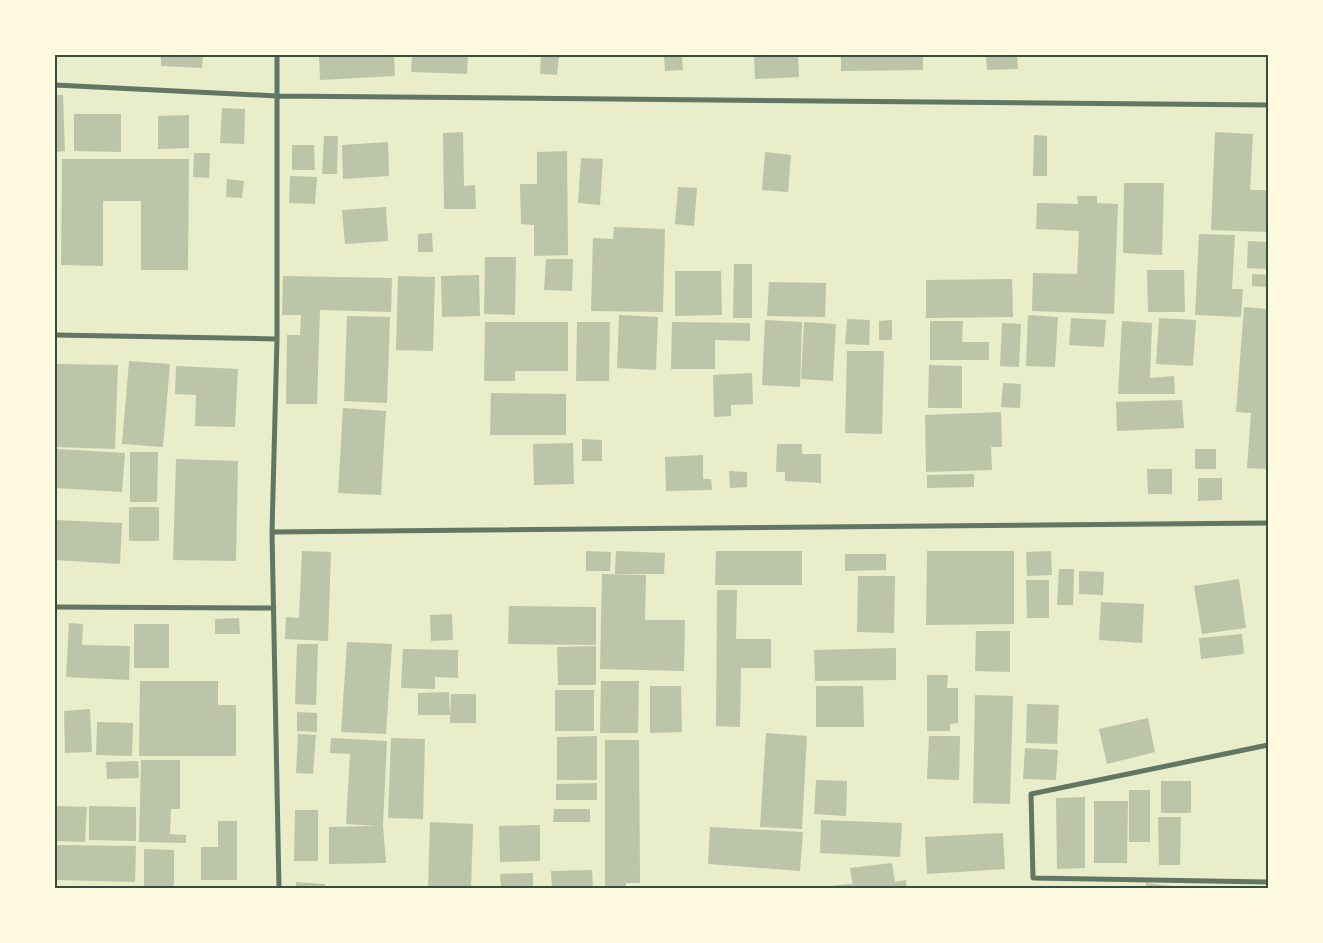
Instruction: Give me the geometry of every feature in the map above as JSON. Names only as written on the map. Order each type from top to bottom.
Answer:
[{"type":"street","points":[[277,55],[277,339],[272,532],[279,888]]},
{"type":"street","points":[[55,85],[277,96],[1268,105]]},
{"type":"street","points":[[55,335],[277,339]]},
{"type":"street","points":[[272,532],[1268,523]]},
{"type":"street","points":[[55,607],[274,608]]},
{"type":"street","points":[[1268,745],[1031,794],[1033,878],[1268,882]]},
{"type":"building","points":[[161,55],[203,55],[202,68],[161,66]]},
{"type":"building","points":[[319,55],[394,55],[395,76],[320,80]]},
{"type":"building","points":[[412,55],[468,55],[467,74],[411,72]]},
{"type":"building","points":[[541,55],[559,55],[557,75],[540,74]]},
{"type":"building","points":[[664,55],[682,55],[683,70],[665,71]]},
{"type":"building","points":[[754,55],[798,55],[799,77],[755,79]]},
{"type":"building","points":[[841,55],[923,55],[923,70],[841,71]]},
{"type":"building","points":[[986,55],[1017,55],[1018,69],[987,70]]},
{"type":"building","points":[[55,95],[63,95],[65,151],[55,152]]},
{"type":"building","points":[[222,108],[245,109],[244,144],[220,143]]},
{"type":"building","points":[[74,114],[121,114],[121,152],[74,151]]},
{"type":"building","points":[[189,115],[189,148],[158,149],[158,116]]},
{"type":"building","points":[[463,132],[464,186],[475,185],[476,209],[444,209],[443,133]]},
{"type":"building","points":[[1215,132],[1253,134],[1250,190],[1268,190],[1268,232],[1211,230]]},
{"type":"building","points":[[1034,135],[1047,136],[1047,176],[1033,176]]},
{"type":"building","points":[[324,136],[338,136],[337,174],[322,174]]},
{"type":"building","points":[[388,142],[389,176],[343,179],[342,145]]},
{"type":"building","points":[[292,145],[314,145],[315,170],[292,170]]},
{"type":"building","points":[[567,151],[568,255],[534,256],[534,225],[521,224],[520,184],[537,184],[537,152]]},
{"type":"building","points":[[765,152],[791,155],[788,192],[762,190]]},
{"type":"building","points":[[194,153],[210,153],[209,178],[193,177]]},
{"type":"building","points":[[581,158],[603,159],[600,205],[578,203]]},
{"type":"building","points":[[62,159],[189,159],[188,270],[141,270],[141,201],[103,201],[103,266],[61,265]]},
{"type":"building","points":[[55,162],[57,162],[57,226],[55,226]]},
{"type":"building","points":[[290,176],[317,177],[315,204],[289,203]]},
{"type":"building","points":[[227,179],[244,181],[242,198],[226,197]]},
{"type":"building","points":[[1124,183],[1164,183],[1162,255],[1123,253]]},
{"type":"building","points":[[678,187],[697,188],[694,226],[675,224]]},
{"type":"building","points":[[1077,196],[1097,196],[1097,203],[1118,204],[1114,314],[1032,311],[1033,273],[1077,274],[1079,231],[1036,229],[1037,203],[1078,204]]},
{"type":"building","points":[[386,207],[388,241],[345,244],[342,210]]},
{"type":"building","points":[[614,227],[665,229],[663,312],[591,311],[593,238],[613,239]]},
{"type":"building","points":[[432,233],[433,252],[418,252],[418,234]]},
{"type":"building","points":[[1199,234],[1235,235],[1232,289],[1243,289],[1241,317],[1195,315]]},
{"type":"building","points":[[1248,241],[1268,242],[1268,269],[1247,268]]},
{"type":"building","points":[[485,257],[516,257],[515,315],[484,314]]},
{"type":"building","points":[[546,259],[573,259],[572,291],[544,290]]},
{"type":"building","points":[[734,264],[752,264],[752,318],[733,318]]},
{"type":"building","points":[[1147,270],[1184,270],[1185,312],[1148,312]]},
{"type":"building","points":[[675,271],[721,271],[722,315],[675,316]]},
{"type":"building","points":[[1252,274],[1268,275],[1268,287],[1252,286]]},
{"type":"building","points":[[479,275],[480,316],[442,317],[441,276]]},
{"type":"building","points":[[283,276],[392,278],[391,312],[320,310],[317,404],[286,404],[287,335],[300,335],[301,315],[282,315]]},
{"type":"building","points":[[398,276],[435,277],[433,351],[396,350]]},
{"type":"building","points":[[1012,279],[1013,317],[926,318],[926,280]]},
{"type":"building","points":[[769,282],[826,283],[825,317],[767,316]]},
{"type":"building","points":[[1244,307],[1268,309],[1268,469],[1247,468],[1251,413],[1236,412]]},
{"type":"building","points":[[619,315],[658,317],[656,370],[617,368]]},
{"type":"building","points":[[1028,315],[1058,317],[1055,367],[1026,366]]},
{"type":"building","points":[[347,316],[390,317],[387,403],[344,401]]},
{"type":"building","points":[[1071,318],[1106,320],[1104,347],[1069,345]]},
{"type":"building","points":[[1159,318],[1196,320],[1193,366],[1156,364]]},
{"type":"building","points":[[847,319],[870,320],[869,345],[845,344]]},
{"type":"building","points":[[765,320],[802,322],[800,387],[762,385]]},
{"type":"building","points":[[892,320],[892,340],[879,340],[879,321]]},
{"type":"building","points":[[930,321],[963,321],[962,342],[989,342],[989,360],[930,360]]},
{"type":"building","points":[[1122,321],[1152,323],[1150,378],[1174,376],[1175,394],[1118,394]]},
{"type":"building","points":[[485,322],[568,322],[568,371],[515,371],[515,381],[484,381]]},
{"type":"building","points":[[577,322],[610,322],[609,381],[576,381]]},
{"type":"building","points":[[672,322],[750,323],[750,341],[715,340],[715,369],[671,369]]},
{"type":"building","points":[[804,322],[836,324],[833,381],[801,379]]},
{"type":"building","points":[[1002,323],[1021,324],[1019,367],[1000,366]]},
{"type":"building","points":[[847,351],[884,351],[882,434],[845,433]]},
{"type":"building","points":[[129,361],[170,364],[163,447],[122,444]]},
{"type":"building","points":[[55,364],[118,365],[115,449],[55,447]]},
{"type":"building","points":[[929,365],[962,366],[962,408],[928,408]]},
{"type":"building","points":[[176,366],[238,369],[235,427],[195,426],[196,395],[175,394]]},
{"type":"building","points":[[752,373],[753,404],[731,405],[731,416],[714,417],[713,375]]},
{"type":"building","points":[[1003,383],[1021,384],[1020,408],[1001,407]]},
{"type":"building","points":[[491,393],[566,394],[566,435],[490,435]]},
{"type":"building","points":[[1182,400],[1184,428],[1117,431],[1116,402]]},
{"type":"building","points":[[343,408],[386,411],[381,495],[338,493]]},
{"type":"building","points":[[1001,412],[1002,447],[991,447],[992,470],[926,472],[925,415]]},
{"type":"building","points":[[582,439],[602,440],[602,461],[582,461]]},
{"type":"building","points":[[573,443],[574,484],[534,485],[533,444]]},
{"type":"building","points":[[777,444],[802,444],[802,454],[821,454],[821,483],[785,481],[785,472],[776,472]]},
{"type":"building","points":[[57,449],[125,453],[122,492],[55,488]]},
{"type":"building","points":[[1195,449],[1216,449],[1216,469],[1195,469]]},
{"type":"building","points":[[130,452],[158,452],[157,502],[130,502]]},
{"type":"building","points":[[703,455],[703,479],[711,479],[712,490],[666,491],[665,457]]},
{"type":"building","points":[[176,459],[238,461],[236,561],[173,560]]},
{"type":"building","points":[[1147,469],[1172,469],[1172,494],[1148,494]]},
{"type":"building","points":[[729,471],[747,472],[747,487],[730,488]]},
{"type":"building","points":[[974,474],[974,487],[927,488],[927,475]]},
{"type":"building","points":[[1198,478],[1222,478],[1222,500],[1198,501]]},
{"type":"building","points":[[129,507],[159,507],[159,541],[129,541]]},
{"type":"building","points":[[55,520],[122,523],[120,564],[55,560]]},
{"type":"building","points":[[302,551],[331,552],[328,641],[285,639],[286,617],[299,618]]},
{"type":"building","points":[[586,551],[611,552],[610,571],[586,571]]},
{"type":"building","points":[[616,551],[665,553],[664,574],[615,574]]},
{"type":"building","points":[[716,551],[802,551],[802,585],[715,585]]},
{"type":"building","points":[[927,551],[1014,551],[1014,624],[926,625]]},
{"type":"building","points":[[1051,551],[1052,575],[1027,576],[1026,552]]},
{"type":"building","points":[[845,554],[886,554],[886,570],[845,571]]},
{"type":"building","points":[[1059,569],[1074,569],[1073,605],[1057,605]]},
{"type":"building","points":[[1079,571],[1104,572],[1103,595],[1079,594]]},
{"type":"building","points":[[602,574],[646,575],[645,620],[685,620],[684,671],[600,669]]},
{"type":"building","points":[[858,576],[895,576],[894,633],[857,632]]},
{"type":"building","points":[[1239,579],[1246,628],[1202,634],[1194,586]]},
{"type":"building","points":[[1026,580],[1049,580],[1049,618],[1027,618]]},
{"type":"building","points":[[717,590],[737,590],[736,639],[771,639],[771,668],[741,668],[740,727],[716,726]]},
{"type":"building","points":[[1101,602],[1144,604],[1142,643],[1099,640]]},
{"type":"building","points":[[509,606],[596,607],[596,645],[508,644]]},
{"type":"building","points":[[452,614],[453,640],[431,641],[430,615]]},
{"type":"building","points":[[239,618],[240,634],[215,634],[215,619]]},
{"type":"building","points":[[69,623],[83,624],[82,645],[130,646],[129,680],[66,677]]},
{"type":"building","points":[[134,624],[169,624],[169,668],[134,668]]},
{"type":"building","points":[[976,631],[1010,631],[1010,672],[975,671]]},
{"type":"building","points":[[1242,634],[1244,654],[1201,659],[1199,638]]},
{"type":"building","points":[[347,642],[392,644],[386,734],[341,732]]},
{"type":"building","points":[[297,644],[318,644],[316,705],[295,704]]},
{"type":"building","points":[[596,646],[596,685],[558,685],[557,647]]},
{"type":"building","points":[[896,648],[896,680],[815,681],[814,650]]},
{"type":"building","points":[[403,649],[458,650],[458,678],[435,677],[435,689],[401,688]]},
{"type":"building","points":[[927,675],[948,675],[947,688],[958,688],[958,723],[950,724],[950,731],[927,731]]},
{"type":"building","points":[[140,681],[218,681],[218,705],[236,705],[236,756],[139,756]]},
{"type":"building","points":[[601,681],[639,681],[638,733],[600,733]]},
{"type":"building","points":[[650,686],[681,686],[682,732],[650,733]]},
{"type":"building","points":[[816,686],[863,686],[864,727],[816,727]]},
{"type":"building","points":[[555,690],[594,690],[594,731],[555,731]]},
{"type":"building","points":[[449,692],[450,715],[418,715],[418,693]]},
{"type":"building","points":[[451,694],[476,694],[476,723],[450,723]]},
{"type":"building","points":[[975,695],[1013,696],[1010,804],[973,803]]},
{"type":"building","points":[[1027,704],[1059,705],[1057,744],[1026,743]]},
{"type":"building","points":[[90,709],[92,752],[65,753],[64,711]]},
{"type":"building","points":[[297,712],[317,713],[317,732],[297,731]]},
{"type":"building","points":[[1148,718],[1155,752],[1107,764],[1099,729]]},
{"type":"building","points":[[97,722],[133,723],[132,756],[96,755]]},
{"type":"building","points":[[766,733],[807,736],[802,829],[760,827]]},
{"type":"building","points":[[298,734],[316,735],[313,774],[296,773]]},
{"type":"building","points":[[597,736],[597,780],[557,780],[557,737]]},
{"type":"building","points":[[929,736],[960,736],[959,780],[927,779]]},
{"type":"building","points":[[331,738],[387,741],[383,825],[386,863],[329,864],[329,827],[377,826],[346,824],[350,754],[330,753]]},
{"type":"building","points":[[391,738],[425,739],[423,819],[388,818]]},
{"type":"building","points":[[605,740],[639,740],[640,883],[626,883],[626,888],[605,888]]},
{"type":"building","points":[[1025,748],[1058,750],[1056,780],[1023,779]]},
{"type":"building","points":[[141,760],[180,760],[180,809],[171,809],[170,834],[186,835],[186,843],[139,842]]},
{"type":"building","points":[[138,761],[139,778],[107,779],[106,762]]},
{"type":"building","points":[[816,780],[847,781],[846,816],[814,814]]},
{"type":"building","points":[[1161,781],[1191,781],[1191,813],[1161,813]]},
{"type":"building","points":[[597,783],[597,800],[556,800],[556,784]]},
{"type":"building","points":[[1129,790],[1150,790],[1150,842],[1129,842]]},
{"type":"building","points":[[1085,797],[1085,868],[1057,869],[1056,798]]},
{"type":"building","points":[[1094,801],[1128,801],[1127,863],[1094,863]]},
{"type":"building","points":[[55,806],[87,807],[85,842],[55,841]]},
{"type":"building","points":[[89,806],[136,807],[136,841],[89,840]]},
{"type":"building","points":[[554,809],[590,809],[590,822],[553,822]]},
{"type":"building","points":[[295,810],[318,810],[318,861],[294,861]]},
{"type":"building","points":[[1158,817],[1181,817],[1180,865],[1159,865]]},
{"type":"building","points":[[821,820],[902,823],[900,857],[820,853]]},
{"type":"building","points":[[218,821],[237,821],[237,880],[201,880],[201,847],[218,847]]},
{"type":"building","points":[[430,822],[473,824],[471,888],[428,888]]},
{"type":"building","points":[[540,825],[540,861],[500,862],[499,826]]},
{"type":"building","points":[[710,827],[803,832],[800,871],[708,864]]},
{"type":"building","points":[[1003,833],[1005,869],[927,874],[925,837]]},
{"type":"building","points":[[55,845],[136,846],[135,882],[55,880]]},
{"type":"building","points":[[144,849],[174,850],[174,888],[144,888]]},
{"type":"building","points":[[892,863],[895,882],[906,880],[907,888],[853,888],[850,868]]},
{"type":"building","points":[[592,870],[593,888],[552,888],[551,871]]},
{"type":"building","points":[[533,873],[533,888],[501,888],[500,874]]},
{"type":"building","points":[[296,882],[325,884],[325,888],[296,888]]},
{"type":"building","points":[[1146,883],[1181,887],[1181,888],[1146,888]]},
{"type":"building","points":[[852,884],[852,888],[829,888],[829,886]]}]
